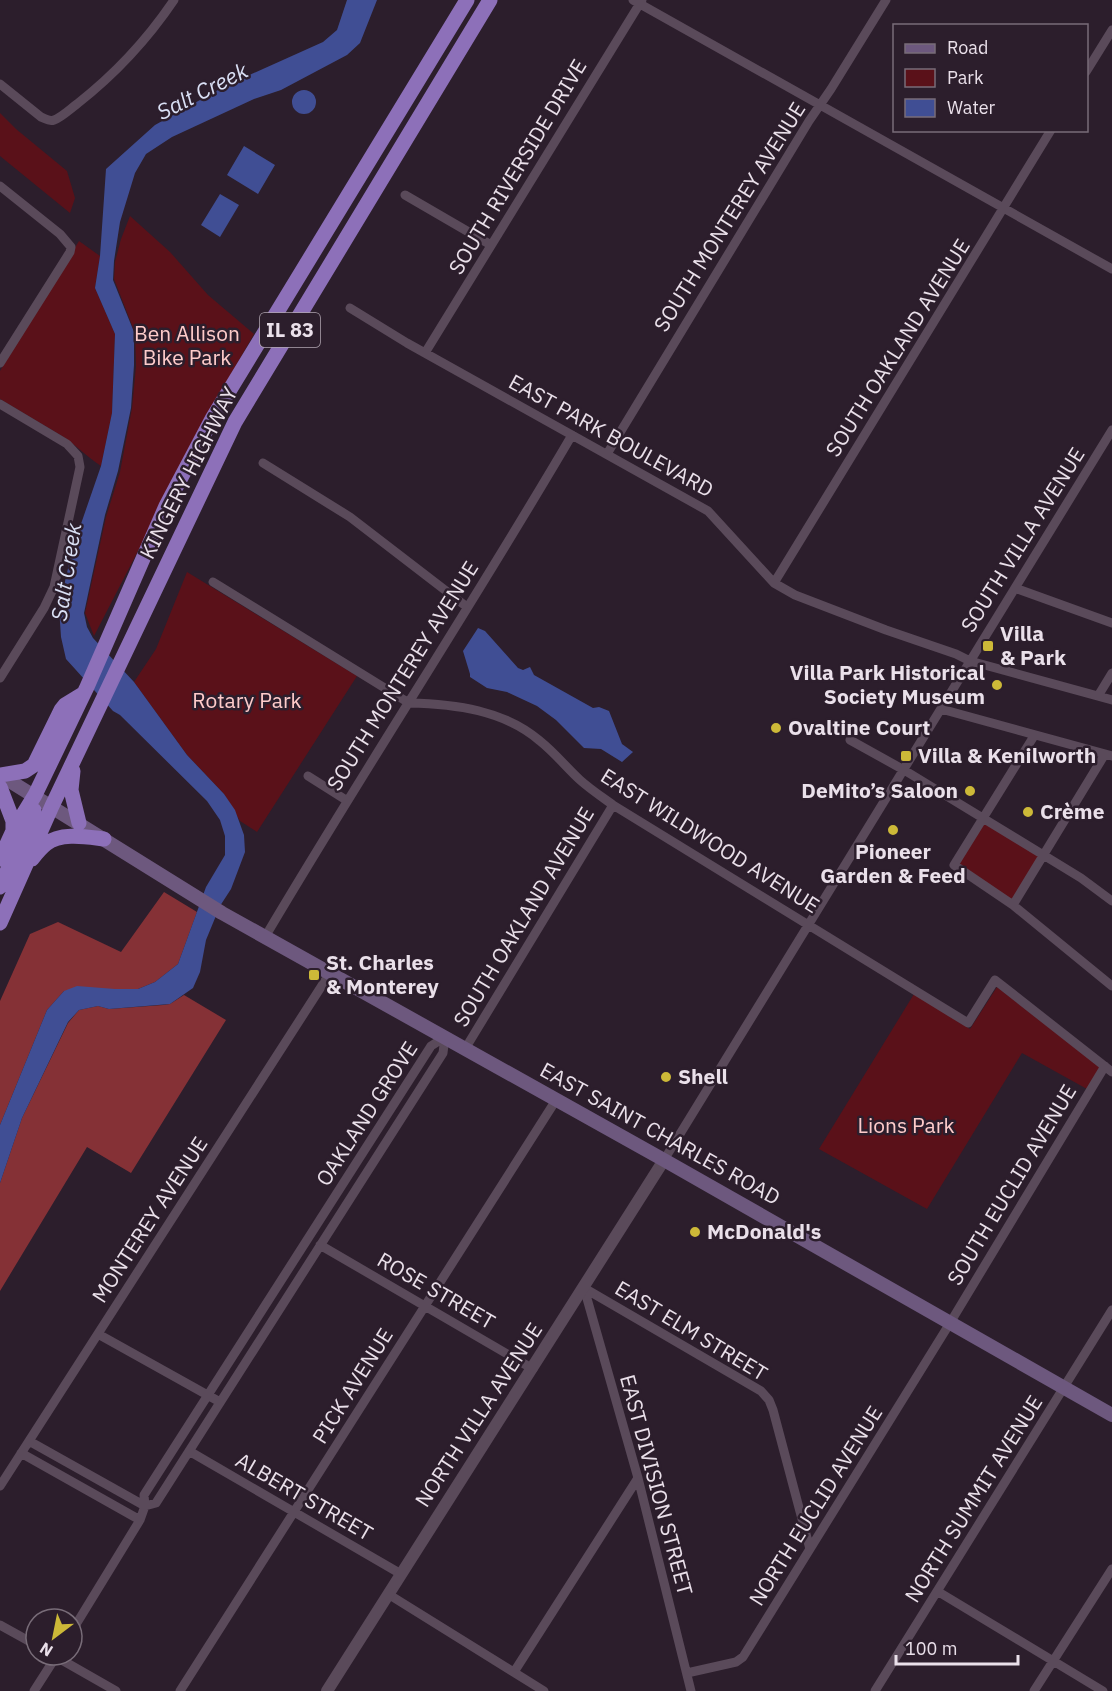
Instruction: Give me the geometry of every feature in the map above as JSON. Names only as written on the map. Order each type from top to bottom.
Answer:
[{"type":"highway","name":"KINGERY HIGHWAY","points":[[0,860],[13,831],[35,795],[85,690],[166,506],[212,419],[467,0]]},
{"type":"highway","name":"KINGERY HIGHWAY","points":[[0,923],[52,806],[235,422],[490,0]]},
{"type":"highway","points":[[0,775],[25,771],[33,765],[65,705],[85,690]]},
{"type":"highway","points":[[75,758],[71,790],[79,824]]},
{"type":"highway","points":[[0,787],[13,821],[13,831]]},
{"type":"highway","points":[[0,887],[34,815],[35,795]]},
{"type":"highway","points":[[24,867],[47,843],[56,839],[80,836],[104,839]]},
{"type":"main road","name":"EAST SAINT CHARLES ROAD","points":[[0,775],[186,891],[265,937],[664,1160],[1112,1415]]},
{"type":"street","points":[[0,84],[48,121],[61,116],[99,86],[126,60],[174,0]]},
{"type":"street","name":"SOUTH MONTEREY AVENUE","points":[[607,454],[886,0]]},
{"type":"street","points":[[638,1],[1112,269]]},
{"type":"street","name":"SOUTH RIVERSIDE DRIVE","points":[[425,353],[638,1]]},
{"type":"street","points":[[1088,69],[1112,30]]},
{"type":"street","name":"SOUTH OAKLAND AVENUE","points":[[774,583],[1050,132]]},
{"type":"street","points":[[0,186],[60,234],[71,247],[0,363]]},
{"type":"street","points":[[405,195],[491,245]]},
{"type":"street","name":"EAST PARK BOULEVARD","points":[[350,308],[425,353],[708,511],[774,583],[795,595],[970,661],[1112,700]]},
{"type":"street","points":[[0,404],[67,444],[78,456],[80,462],[54,587],[44,609],[0,678]]},
{"type":"street","name":"SOUTH VILLA AVENUE","points":[[664,1160],[1112,430]]},
{"type":"street","name":"SOUTH MONTEREY AVENUE","points":[[265,937],[346,800],[409,703],[572,435]]},
{"type":"street","points":[[263,463],[350,517],[467,607]]},
{"type":"street","name":"EAST WILDWOOD AVENUE","points":[[213,582],[409,703],[431,703],[473,709],[517,725],[540,741],[581,781],[614,805],[968,1023],[995,980],[1108,1069]]},
{"type":"street","points":[[1015,588],[1112,623]]},
{"type":"street","points":[[1098,696],[1112,673]]},
{"type":"street","points":[[941,709],[1108,755],[1013,905]]},
{"type":"street","points":[[1034,736],[954,865],[1013,905],[1112,986]]},
{"type":"street","points":[[850,740],[904,770],[1092,885],[1112,902]]},
{"type":"street","points":[[308,776],[346,800]]},
{"type":"street","name":"SOUTH OAKLAND AVENUE","points":[[465,1049],[614,805]]},
{"type":"street","name":"MONTEREY AVENUE","points":[[0,1486],[330,973]]},
{"type":"street","name":"OAKLAND GROVE","points":[[145,1506],[156,1503],[443,1053],[445,1037]]},
{"type":"street","name":"OAKLAND GROVE","points":[[84,1611],[140,1520],[145,1506],[144,1495],[431,1046],[445,1037]]},
{"type":"street","name":"SOUTH EUCLID AVENUE","points":[[950,1323],[1108,1069]]},
{"type":"street","name":"PICK AVENUE","points":[[180,1691],[556,1100]]},
{"type":"street","name":"NORTH VILLA AVENUE","points":[[327,1691],[664,1160]]},
{"type":"street","name":"ROSE STREET","points":[[320,1245],[533,1369]]},
{"type":"street","name":"EAST DIVISION STREET","points":[[584,1288],[638,1478],[692,1691]]},
{"type":"street","name":"EAST ELM STREET","points":[[584,1288],[752,1384],[765,1395],[773,1410],[810,1550]]},
{"type":"street","name":"NORTH SUMMIT AVENUE","points":[[875,1691],[1112,1310]]},
{"type":"street","name":"NORTH EUCLID AVENUE","points":[[687,1673],[736,1662],[743,1657],[950,1323]]},
{"type":"street","points":[[98,1334],[220,1402]]},
{"type":"street","points":[[29,1441],[145,1506]]},
{"type":"street","name":"ALBERT STREET","points":[[189,1451],[400,1574]]},
{"type":"street","points":[[21,1453],[140,1520]]},
{"type":"street","points":[[514,1672],[638,1478]]},
{"type":"street","points":[[1034,1691],[1112,1569]]},
{"type":"street","points":[[937,1591],[1103,1691]]},
{"type":"street","points":[[388,1594],[544,1691]]},
{"type":"street","points":[[0,1625],[24,1638]]},
{"type":"street","points":[[34,1691],[48,1667]]},
{"type":"street","points":[[74,1667],[116,1691]]},
{"type":"green space","points":[[0,113],[67,171],[75,198],[70,213],[0,156]]},
{"type":"green space","name":"Ben Allison Bike Park","points":[[130,216],[170,252],[208,295],[254,334],[216,400],[94,636],[85,613],[106,517],[120,472],[132,408],[136,366],[135,333],[114,279],[115,262]]},
{"type":"green space","points":[[79,241],[100,256],[95,288],[115,334],[112,413],[101,466],[62,436],[0,399],[0,371]]},
{"type":"green space","name":"Rotary Park","points":[[187,572],[357,676],[257,832],[240,821],[224,794],[187,755],[134,682],[156,649]]},
{"type":"green space","points":[[984,821],[1040,856],[1013,901],[957,864]]},
{"type":"green space","name":"Lions Park","points":[[997,987],[1100,1067],[1087,1089],[1022,1053],[927,1209],[819,1149],[914,994],[970,1029]]},
{"type":"shaded area","points":[[164,892],[197,912],[178,964],[155,982],[138,989],[64,991],[47,1010],[0,1125],[0,1001],[30,934],[58,922],[121,952]]},
{"type":"shaded area","points":[[184,995],[226,1020],[131,1173],[87,1147],[0,1291],[0,1183],[22,1118],[68,1023],[79,1010],[98,1006],[109,1009],[170,1004]]},
{"type":"water","points":[[347,0],[377,0],[360,43],[347,55],[281,90],[254,99],[172,137],[146,154],[135,173],[120,222],[113,280],[134,332],[131,408],[84,613],[87,627],[93,638],[134,682],[187,755],[224,794],[235,810],[244,835],[245,852],[231,889],[220,906],[206,940],[200,972],[193,988],[170,1004],[109,1009],[98,1006],[79,1010],[68,1022],[22,1118],[0,1183],[0,1125],[47,1010],[64,991],[77,986],[138,989],[155,982],[178,964],[206,887],[225,855],[225,836],[220,820],[207,801],[120,715],[113,711],[66,659],[61,637],[59,607],[73,547],[101,466],[112,413],[115,334],[95,288],[100,256],[106,169],[155,125],[227,85],[323,42],[337,30]]},
{"type":"water","points":[[304,90],[312,94],[316,102],[312,110],[304,114],[296,110],[292,102],[296,94]]},
{"type":"water","points":[[244,146],[275,165],[258,194],[227,175]]},
{"type":"water","points":[[220,194],[239,205],[220,237],[201,225]]},
{"type":"water","points":[[478,628],[485,631],[518,668],[523,670],[530,667],[534,675],[593,708],[599,707],[609,711],[622,744],[633,752],[622,762],[601,749],[584,748],[556,720],[537,706],[507,692],[487,688],[470,677],[463,651]]},
{"type":"place","name":"Villa & Park","points":[[988,646]]},
{"type":"place","name":"Villa Park Historical Society Museum","points":[[997,685]]},
{"type":"place","name":"Ovaltine Court","points":[[776,728]]},
{"type":"place","name":"Villa & Kenilworth","points":[[906,756]]},
{"type":"place","name":"DeMito’s Saloon","points":[[970,791]]},
{"type":"place","name":"Crème","points":[[1028,812]]},
{"type":"place","name":"Pioneer Garden & Feed","points":[[893,830]]},
{"type":"place","name":"St. Charles & Monterey","points":[[314,975]]},
{"type":"place","name":"Shell","points":[[666,1077]]},
{"type":"place","name":"McDonald's","points":[[695,1232]]},
{"type":"water label","name":"Salt Creek","points":[[202,91]]},
{"type":"water label","name":"Salt Creek","points":[[66,572]]}]
